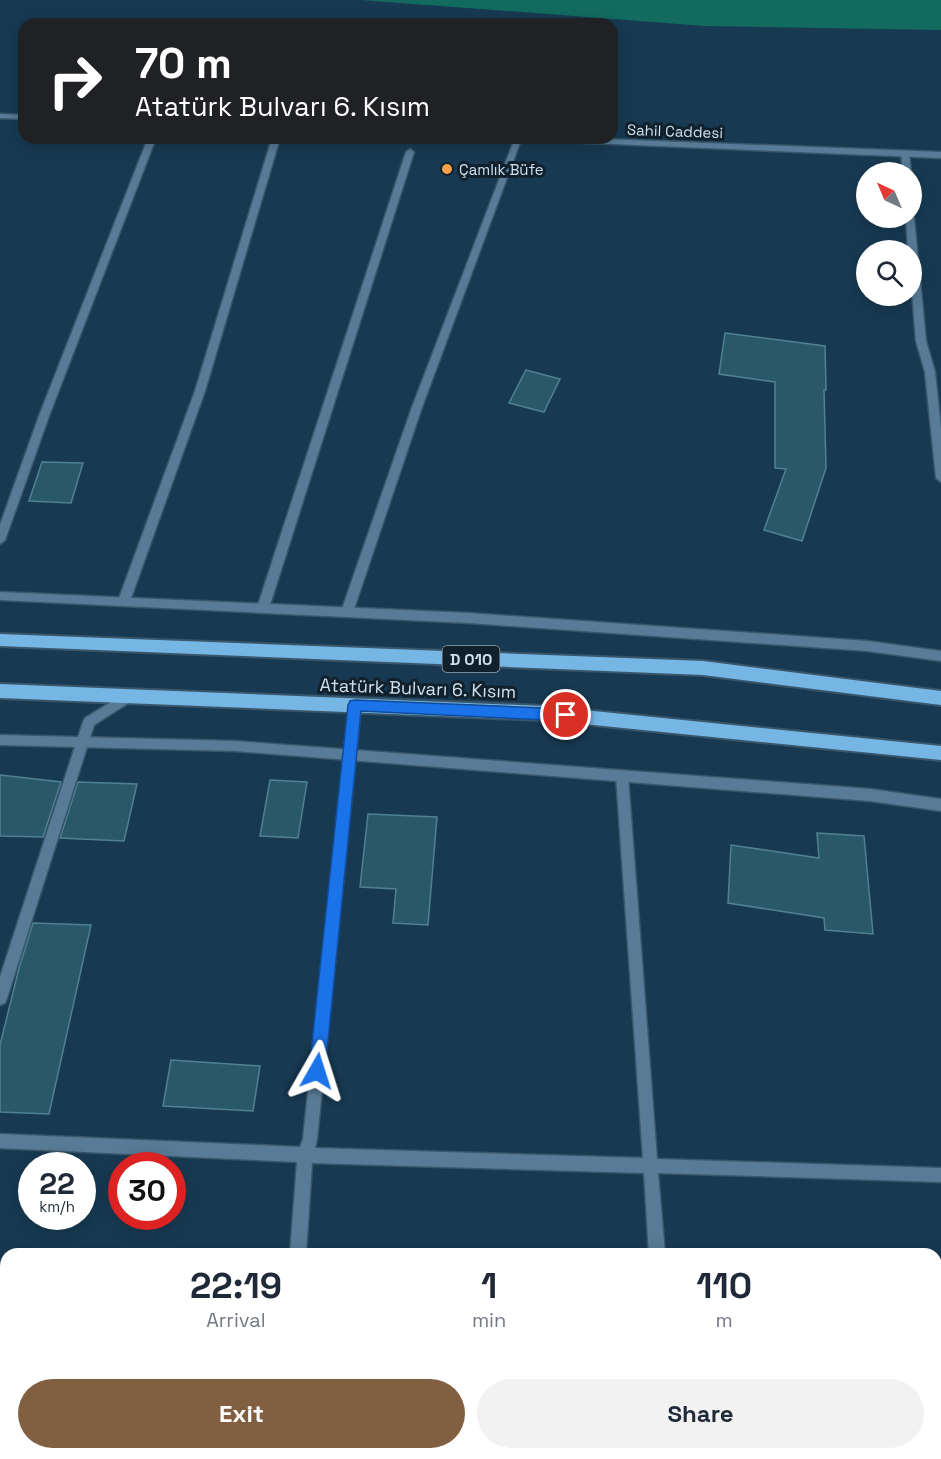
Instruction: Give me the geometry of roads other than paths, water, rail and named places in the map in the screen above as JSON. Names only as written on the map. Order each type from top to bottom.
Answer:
[{"type":"highway","name":"Atatürk Bulvarı 6. Kısım","points":[[0,640],[703,668],[941,698]]},
{"type":"highway","name":"Atatürk Bulvarı 6. Kısım","points":[[0,691],[544,713],[941,753]]},
{"type":"street","points":[[0,116],[18,117]]},
{"type":"street","points":[[0,540],[44,416],[150,144]]},
{"type":"street","points":[[123,601],[200,391],[274,144]]},
{"type":"street","points":[[347,612],[416,410],[516,144]]},
{"type":"street","name":"Sahil Caddesi","points":[[618,144],[941,155]]},
{"type":"street","points":[[263,608],[410,152]]},
{"type":"street","points":[[905,154],[906,162]]},
{"type":"street","points":[[911,228],[921,341],[930,372],[941,478]]},
{"type":"street","points":[[0,596],[469,618],[844,645],[941,656]]},
{"type":"street","points":[[0,998],[88,723],[129,696]]},
{"type":"street","points":[[298,1248],[304,1155],[310,1138],[355,705]]},
{"type":"street","points":[[0,740],[235,746],[870,795],[941,805]]},
{"type":"street","points":[[622,776],[657,1248]]},
{"type":"street","points":[[0,1141],[304,1155],[941,1175]]},
{"type":"place","name":"Çamlık Büfe","points":[[447,169]]}]
